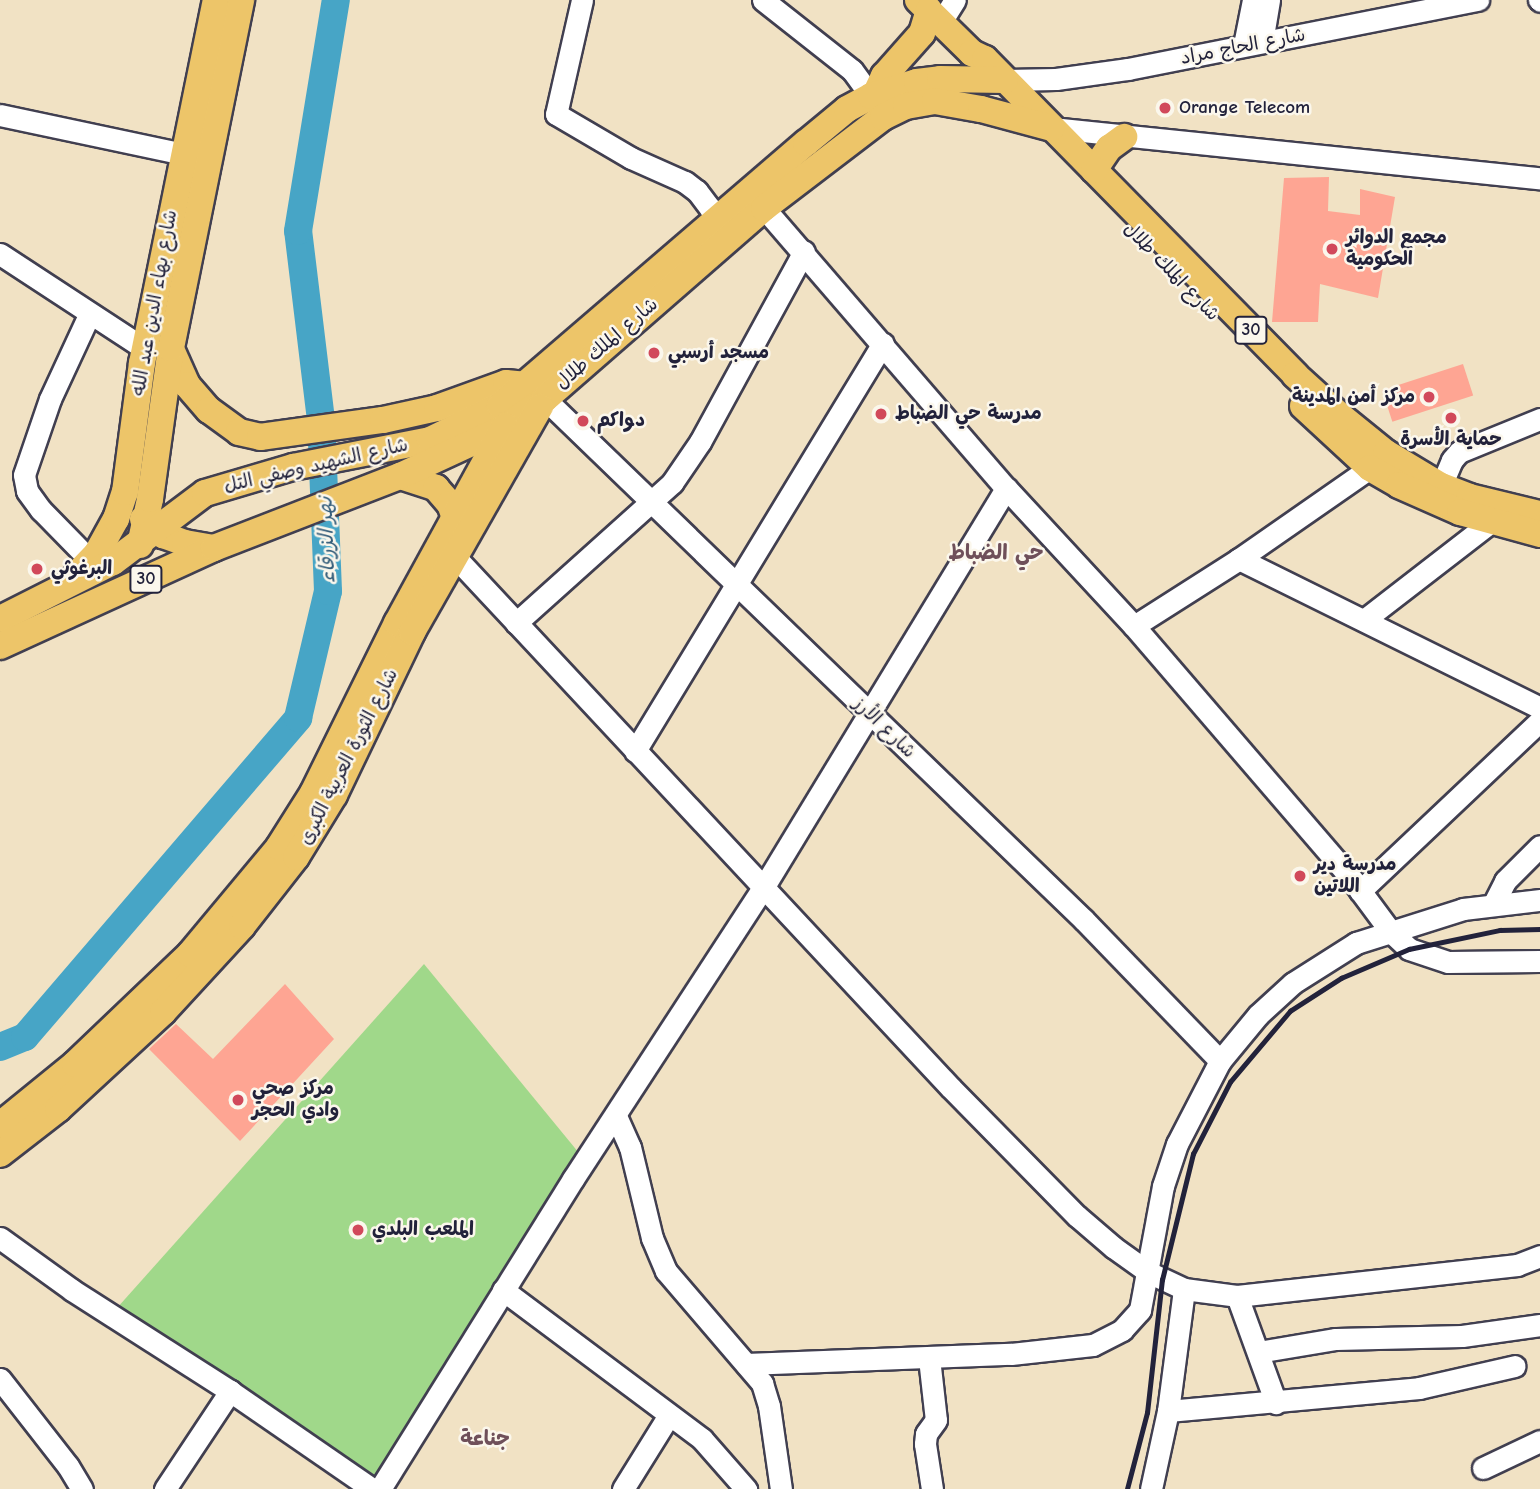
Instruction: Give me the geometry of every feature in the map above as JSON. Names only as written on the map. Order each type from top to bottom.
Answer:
[{"type":"main road","name":"شارع بهاء الدين عبد الله","points":[[124,589],[147,532],[153,353],[183,154],[216,0]]},
{"type":"main road","name":"شارع بهاء الدين عبد الله","points":[[61,589],[90,561],[116,519],[153,353],[241,0]]},
{"type":"main road","points":[[873,95],[884,76],[922,33],[936,8],[997,80]]},
{"type":"main road","name":"شارع الملك طلال","points":[[536,392],[715,220],[848,109],[873,95],[940,79],[997,80],[1052,128],[1303,383],[1386,453],[1441,486],[1469,497],[1540,514]]},
{"type":"main road","name":"شارع الملك طلال","points":[[997,80],[1023,121],[1282,385],[1370,468],[1429,499],[1492,522],[1540,534]]},
{"type":"main road","name":"شارع الملك طلال","points":[[536,392],[856,135],[906,106],[935,101],[952,103],[1052,128]]},
{"type":"main road","points":[[1094,170],[1109,148],[1124,137]]},
{"type":"main road","points":[[153,353],[209,410],[239,432],[260,437],[355,424],[438,408],[506,383],[536,392]]},
{"type":"main road","name":"شارع الثورة العربية الكبرى","points":[[0,1125],[75,1064],[190,954],[279,847],[313,793],[397,623],[504,428],[536,392]]},
{"type":"main road","name":"شارع الثورة العربية الكبرى","points":[[0,1154],[58,1109],[163,1012],[242,926],[296,857],[334,795],[412,632],[456,558],[536,392]]},
{"type":"main road","name":"شارع الشهيد وصفي التل","points":[[0,620],[113,562],[147,532],[205,493],[293,467],[412,445],[449,433],[500,406],[536,392]]},
{"type":"main road","name":"شارع الشهيد وصفي التل","points":[[0,646],[215,548],[294,515],[400,477],[504,428]]},
{"type":"main road","points":[[130,463],[135,500],[147,532],[215,548]]},
{"type":"main road","points":[[400,477],[436,488],[450,504],[455,518]]},
{"type":"street","points":[[582,0],[556,114],[631,158],[685,182],[697,191],[715,220]]},
{"type":"street","points":[[763,0],[852,70],[873,95]]},
{"type":"street","points":[[1253,0],[1253,43]]},
{"type":"street","points":[[1253,43],[1269,0]]},
{"type":"street","name":"شارع الحاج مراد","points":[[997,80],[1056,79],[1128,69],[1478,0]]},
{"type":"street","points":[[0,115],[183,154]]},
{"type":"street","points":[[1052,128],[1124,137],[1338,155],[1540,178]]},
{"type":"street","points":[[764,208],[804,251],[1006,488],[1134,626],[1360,891],[1390,931],[1409,948],[1448,962],[1540,961]]},
{"type":"street","points":[[516,623],[672,483],[700,442],[804,251]]},
{"type":"street","points":[[0,254],[87,319]]},
{"type":"street","points":[[0,268],[87,319],[153,353]]},
{"type":"street","points":[[87,319],[50,399],[24,475],[27,491],[41,510],[90,561]]},
{"type":"street","points":[[635,751],[883,343]]},
{"type":"street","name":"شارع الأرز","points":[[536,392],[1084,919],[1220,1061]]},
{"type":"street","points":[[1441,486],[1452,460],[1459,452],[1540,419]]},
{"type":"street","points":[[1134,626],[1239,559],[1370,468]]},
{"type":"street","points":[[380,1489],[503,1290],[763,888],[1006,488]]},
{"type":"street","points":[[1364,620],[1492,522]]},
{"type":"street","points":[[456,558],[951,1088],[1077,1216],[1113,1248],[1148,1272],[1185,1289],[1237,1296],[1517,1265],[1540,1256]]},
{"type":"street","points":[[1239,559],[1540,708]]},
{"type":"street","points":[[1360,891],[1540,721]]},
{"type":"street","points":[[1494,903],[1505,881],[1540,846]]},
{"type":"street","points":[[746,1364],[1011,1354],[1093,1345],[1122,1331],[1140,1310],[1163,1186],[1198,1099],[1220,1061],[1258,1015],[1293,983],[1356,943],[1427,918],[1494,903],[1540,900]]},
{"type":"street","points":[[616,1116],[636,1168],[652,1238],[662,1264],[686,1296],[746,1364],[766,1394],[781,1489]]},
{"type":"street","points":[[0,1238],[72,1290],[230,1391],[373,1489]]},
{"type":"street","points":[[1151,1489],[1168,1411],[1185,1289]]},
{"type":"street","points":[[503,1290],[702,1439],[746,1489]]},
{"type":"street","points":[[1237,1296],[1276,1403]]},
{"type":"street","points":[[1258,1352],[1336,1339],[1462,1336],[1540,1325]]},
{"type":"street","points":[[929,1358],[936,1420],[926,1434],[925,1444],[932,1489]]},
{"type":"street","points":[[1168,1411],[1419,1388],[1515,1366]]},
{"type":"street","points":[[0,1379],[68,1465],[82,1489]]},
{"type":"street","points":[[165,1489],[230,1391]]},
{"type":"street","points":[[631,1486],[669,1415]]},
{"type":"street","points":[[1483,1468],[1540,1441]]},
{"type":"green space","name":"الملعب البلدي","points":[[424,964],[579,1153],[376,1482],[117,1308]]},
{"type":"building","name":"مجمع الدوائر الحكومية","points":[[1329,177],[1328,211],[1360,215],[1360,189],[1395,197],[1378,298],[1320,284],[1318,322],[1272,322],[1284,178]]},
{"type":"building","name":"مركز أمن المدينة","points":[[1463,364],[1473,395],[1392,422],[1382,390]]},
{"type":"building","name":"مركز صحي وادي الحجر","points":[[285,984],[334,1039],[240,1141],[149,1049],[176,1024],[213,1059]]},
{"type":"waterway","name":"نهر الزرقاء","points":[[0,1047],[25,1037],[298,718],[328,591],[321,420],[298,231],[336,0]]},
{"type":"railway","points":[[1127,1489],[1147,1413],[1162,1280],[1193,1154],[1230,1082],[1290,1011],[1341,978],[1409,949],[1500,930],[1540,929]]},
{"type":"place","name":"Orange Telecom","points":[[1165,108]]},
{"type":"place","name":"مجمع الدوائر الحكومية","points":[[1332,249]]},
{"type":"place","name":"مسجد أرسبي","points":[[654,353]]},
{"type":"place","name":"مركز أمن المدينة","points":[[1429,397]]},
{"type":"place","name":"مدرسة حي الضباط","points":[[881,414]]},
{"type":"place","name":"حماية الأسرة","points":[[1451,418]]},
{"type":"place","name":"دواكم","points":[[583,421]]},
{"type":"place","name":"البرغوثي","points":[[37,569]]},
{"type":"place","name":"مدرسة دير اللاتين","points":[[1300,876]]},
{"type":"place","name":"مركز صحي وادي الحجر","points":[[238,1100]]},
{"type":"place","name":"الملعب البلدي","points":[[358,1230]]},
{"type":"district","name":"حي الضباط","points":[[996,552]]},
{"type":"district","name":"جناعة","points":[[485,1438]]}]
